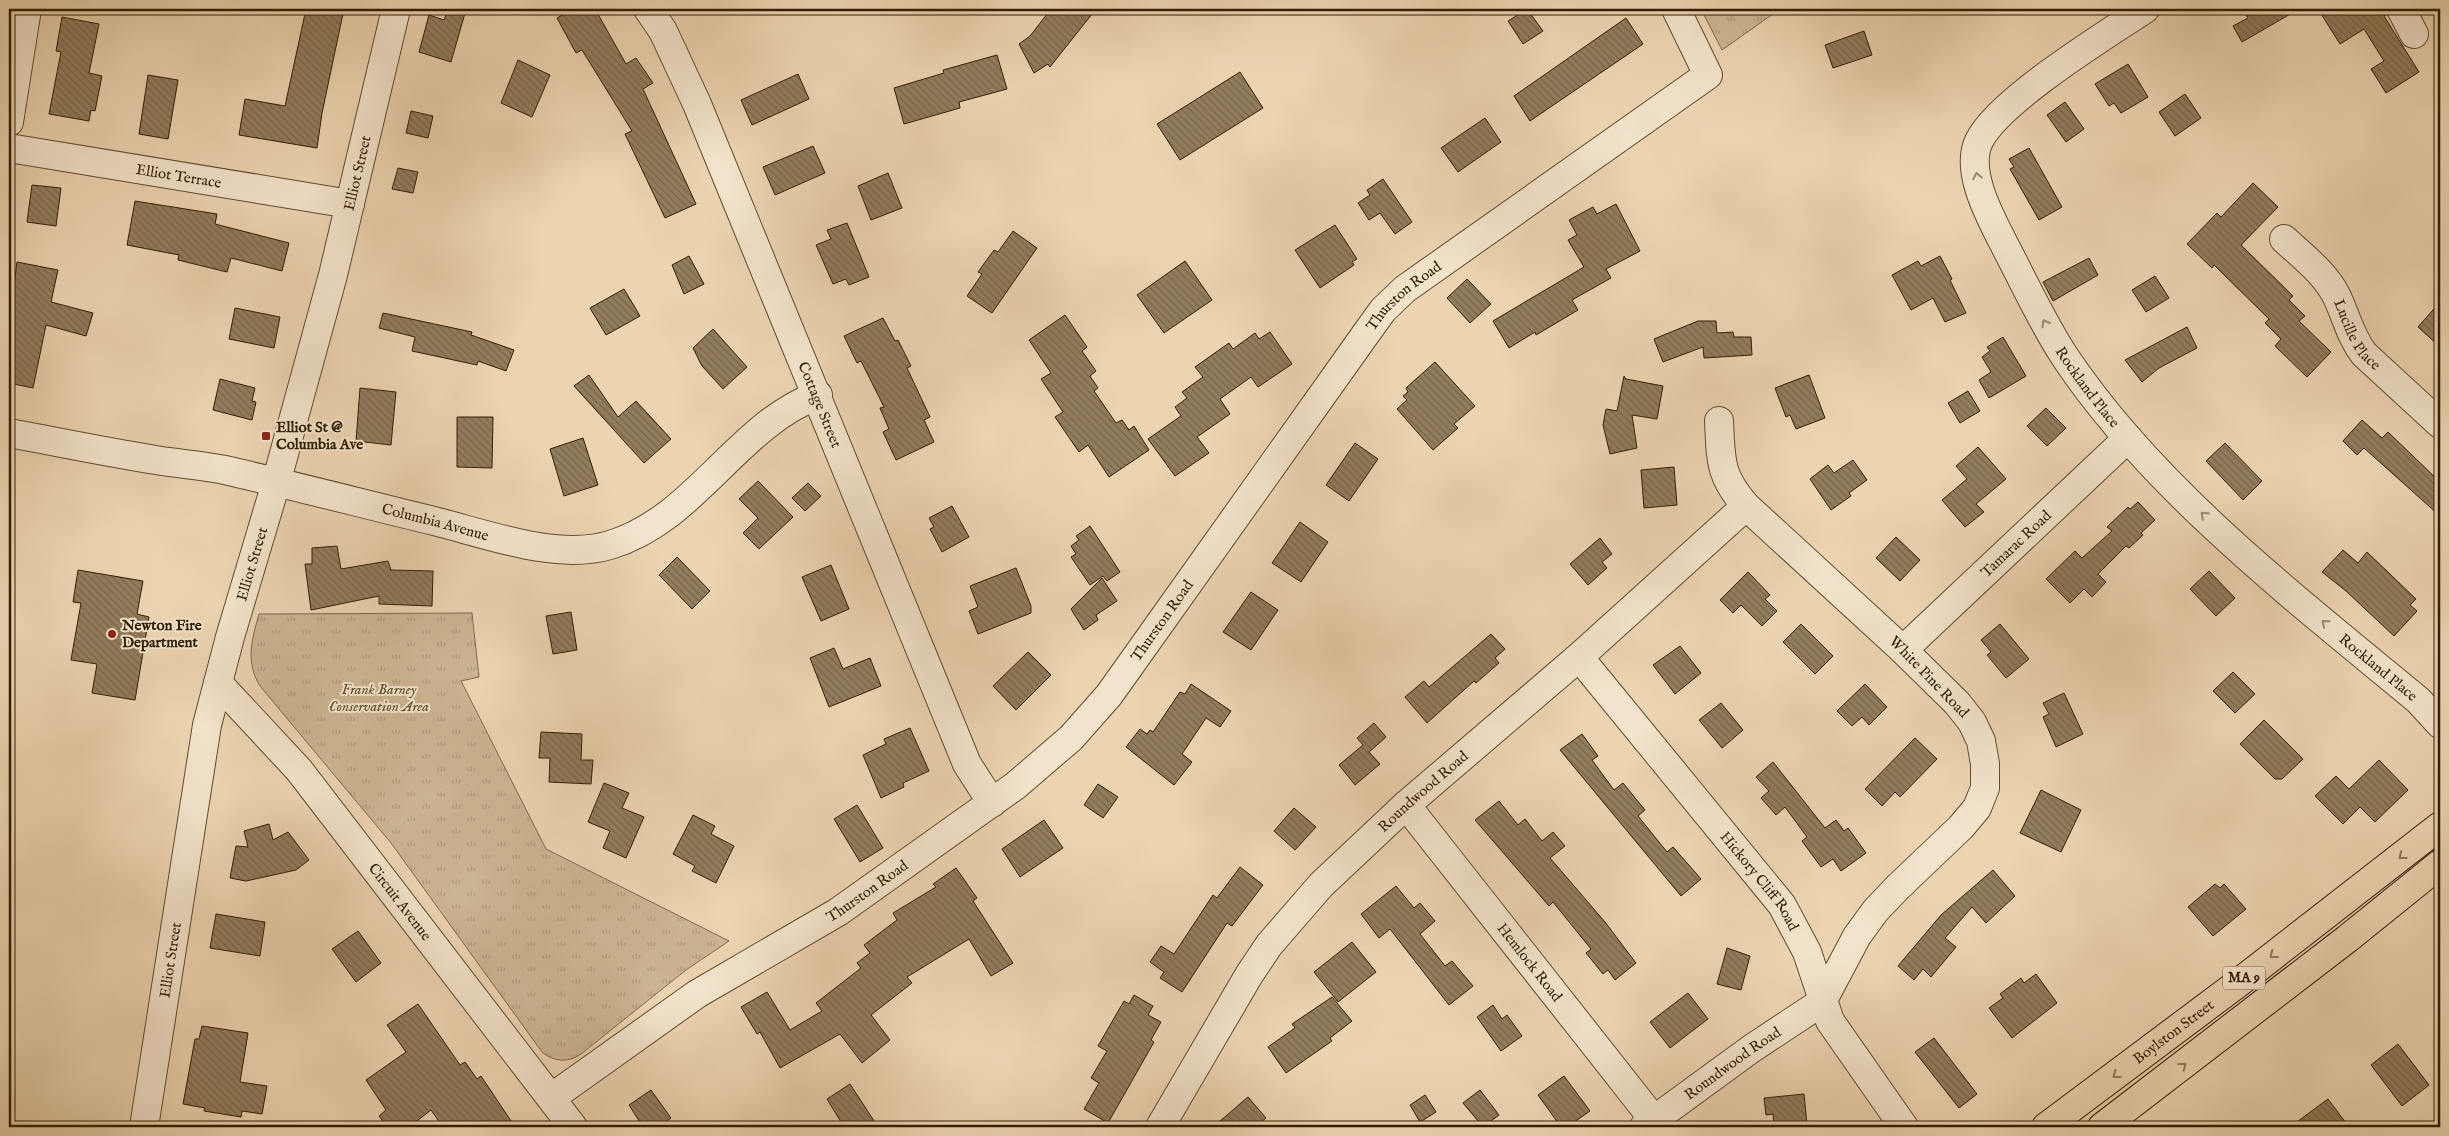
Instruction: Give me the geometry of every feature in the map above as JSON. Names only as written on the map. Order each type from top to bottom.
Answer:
[{"type":"highway","name":"Boylston Street","points":[[2046,1127],[2237,984],[2440,826]]},
{"type":"highway","name":"MA 9","points":[[2102,1127],[2347,939],[2440,864]]},
{"type":"street","points":[[9,122],[27,9]]},
{"type":"street","name":"Elliot Street","points":[[144,1127],[200,764],[218,683],[331,284],[396,9]]},
{"type":"street","name":"Cottage Street","points":[[648,9],[663,31],[698,104],[967,764],[992,803]]},
{"type":"street","name":"Thurston Road","points":[[551,1098],[665,1015],[728,975],[838,912],[992,803],[1056,752],[1110,695],[1365,335],[1394,299],[1432,269],[1708,75],[1676,9]]},
{"type":"street","name":"Rockland Place","points":[[2145,9],[2095,42],[2012,104],[1992,123],[1979,140],[1974,156],[1983,200],[2041,317],[2065,357],[2128,438],[2199,511],[2243,551],[2418,700],[2440,724]]},
{"type":"street","points":[[2400,9],[2414,34]]},
{"type":"street","name":"Elliot Terrace","points":[[9,148],[350,204]]},
{"type":"street","name":"Lucille Place","points":[[2284,238],[2327,281],[2335,294],[2354,341],[2364,354],[2440,424]]},
{"type":"street","name":"Columbia Avenue","points":[[9,433],[204,466],[534,545],[574,550],[593,549],[627,538],[659,522],[689,497],[768,423],[792,406],[818,395]]},
{"type":"street","name":"White Pine Road","points":[[1719,421],[1722,469],[1731,488],[1746,506],[1904,650],[1957,703],[1972,722],[1981,741],[1984,756],[1984,788],[1977,808],[1961,827],[1876,910],[1857,936],[1822,1002]]},
{"type":"street","name":"Tamarac Road","points":[[1904,650],[2128,438]]},
{"type":"street","name":"Roundwood Road","points":[[1160,1127],[1248,975],[1269,945],[1321,885],[1406,805],[1579,656],[1746,506]]},
{"type":"street","name":"Hickory Cliff Road","points":[[1579,656],[1782,905],[1807,952],[1817,978],[1822,1002],[1841,1040],[1904,1127]]},
{"type":"street","name":"Circuit Avenue","points":[[218,683],[299,770],[573,1127]]},
{"type":"street","name":"Hemlock Road","points":[[1406,805],[1649,1124]]},
{"type":"street","points":[[2347,939],[2440,881]]},
{"type":"street","name":"Roundwood Road","points":[[1649,1124],[1751,1049],[1822,1002]]},
{"type":"green space","points":[[1701,9],[1780,9],[1722,50]]},
{"type":"green space","name":"Frank Barney Conservation Area","points":[[472,613],[479,677],[461,681],[546,849],[729,941],[686,970],[581,1054],[572,1059],[551,1058],[542,1052],[391,843],[260,686],[255,677],[251,650],[259,614]]},
{"type":"building","points":[[306,9],[344,9],[322,113],[317,148],[239,135],[245,99],[285,106]]},
{"type":"building","points":[[448,9],[465,13],[451,62],[419,52],[429,15],[444,20]]},
{"type":"building","points":[[573,9],[595,9],[626,64],[636,58],[653,83],[643,89],[696,204],[665,218],[625,134],[632,131],[582,50],[576,53],[557,18]]},
{"type":"building","points":[[1051,9],[1096,9],[1050,67],[1048,64],[1034,73],[1019,44],[1030,36]]},
{"type":"building","points":[[1527,9],[1543,31],[1523,44],[1508,21]]},
{"type":"building","points":[[2242,9],[2299,9],[2242,42],[2233,26],[2248,18]]},
{"type":"building","points":[[2318,9],[2385,9],[2387,14],[2384,16],[2419,72],[2386,93],[2371,69],[2384,61],[2364,29],[2340,44]]},
{"type":"building","points":[[62,17],[99,24],[89,73],[102,76],[95,111],[91,110],[89,121],[49,114],[61,52],[56,51]]},
{"type":"building","points":[[1626,18],[1643,44],[1530,121],[1514,96]]},
{"type":"building","points":[[1864,31],[1872,55],[1833,68],[1825,45]]},
{"type":"building","points":[[997,55],[1007,89],[959,102],[960,108],[904,124],[894,88],[944,73],[943,70]]},
{"type":"building","points":[[518,60],[550,75],[532,117],[501,103]]},
{"type":"building","points":[[2128,64],[2148,97],[2121,113],[2114,103],[2109,106],[2095,84]]},
{"type":"building","points":[[1240,72],[1263,108],[1180,160],[1157,124]]},
{"type":"building","points":[[798,74],[809,99],[752,125],[741,100]]},
{"type":"building","points":[[148,75],[178,80],[168,139],[139,134]]},
{"type":"building","points":[[2185,94],[2201,118],[2175,136],[2159,112]]},
{"type":"building","points":[[2065,102],[2084,129],[2066,142],[2047,115]]},
{"type":"building","points":[[411,111],[433,116],[428,138],[406,133]]},
{"type":"building","points":[[1485,118],[1501,142],[1458,172],[1441,148]]},
{"type":"building","points":[[813,146],[825,173],[775,195],[763,167]]},
{"type":"building","points":[[2029,148],[2062,207],[2039,220],[2010,169],[2014,167],[2009,159]]},
{"type":"building","points":[[398,168],[418,172],[413,193],[392,189]]},
{"type":"building","points":[[888,173],[902,208],[871,220],[858,186]]},
{"type":"building","points":[[1383,179],[1412,222],[1395,234],[1380,213],[1369,220],[1358,203],[1370,195],[1367,190]]},
{"type":"building","points":[[2253,183],[2278,207],[2241,245],[2293,296],[2289,300],[2305,316],[2299,321],[2331,352],[2307,377],[2275,346],[2281,339],[2265,323],[2269,319],[2214,265],[2212,268],[2187,244],[2217,213],[2221,217]]},
{"type":"building","points":[[32,185],[61,188],[56,226],[27,222]]},
{"type":"building","points":[[135,201],[217,214],[215,224],[289,243],[282,271],[231,258],[227,272],[178,260],[179,255],[127,245]]},
{"type":"building","points":[[1616,204],[1640,251],[1606,269],[1611,278],[1572,300],[1578,310],[1536,335],[1535,332],[1509,348],[1493,321],[1584,267],[1568,240],[1577,235],[1569,220],[1593,207],[1597,214]]},
{"type":"building","points":[[847,223],[869,277],[849,285],[846,279],[833,284],[816,245],[831,239],[827,230]]},
{"type":"building","points":[[1335,225],[1357,259],[1352,262],[1354,265],[1320,288],[1295,250]]},
{"type":"building","points":[[1013,231],[1037,248],[992,313],[967,296],[982,274],[978,272],[994,250],[998,252]]},
{"type":"building","points":[[689,256],[704,284],[684,294],[672,265]]},
{"type":"building","points":[[1940,256],[1966,313],[1945,322],[1933,298],[1911,310],[1892,275],[1918,261],[1921,266]]},
{"type":"building","points":[[2089,258],[2098,275],[2053,301],[2043,282]]},
{"type":"building","points":[[1185,261],[1212,300],[1164,333],[1137,295]]},
{"type":"building","points":[[17,262],[58,270],[51,302],[93,313],[86,336],[46,325],[33,388],[9,383],[9,321]]},
{"type":"building","points":[[2155,276],[2169,298],[2146,312],[2132,290]]},
{"type":"building","points":[[1467,279],[1491,304],[1470,323],[1447,298]]},
{"type":"building","points":[[624,289],[640,316],[606,335],[590,308]]},
{"type":"building","points":[[2440,302],[2440,347],[2418,327]]},
{"type":"building","points":[[235,308],[280,317],[274,348],[229,339]]},
{"type":"building","points":[[383,313],[472,332],[471,335],[514,350],[506,371],[478,361],[477,365],[412,351],[415,337],[379,328]]},
{"type":"building","points":[[1065,315],[1087,347],[1082,351],[1096,371],[1090,376],[1098,388],[1094,391],[1116,423],[1122,420],[1129,430],[1134,426],[1149,450],[1109,477],[1088,445],[1079,452],[1055,417],[1063,412],[1041,379],[1051,373],[1029,340]]},
{"type":"building","points":[[883,318],[895,341],[898,340],[911,366],[907,368],[930,417],[924,420],[934,442],[896,460],[883,432],[889,429],[880,408],[884,407],[861,361],[857,363],[844,336]]},
{"type":"building","points":[[1698,321],[1716,321],[1717,333],[1733,332],[1734,337],[1751,337],[1752,355],[1704,358],[1703,347],[1663,362],[1654,339]]},
{"type":"building","points":[[2187,327],[2197,348],[2159,368],[2142,382],[2125,360]]},
{"type":"building","points":[[713,329],[747,367],[723,389],[702,366],[693,348]]},
{"type":"building","points":[[1270,332],[1292,364],[1258,387],[1251,377],[1220,399],[1230,414],[1197,437],[1209,453],[1175,476],[1148,439],[1181,416],[1175,407],[1187,398],[1182,392],[1203,377],[1195,367],[1229,343],[1233,349],[1255,333],[1259,339]]},
{"type":"building","points":[[2003,337],[2026,376],[1989,398],[1979,380],[1991,372],[1982,357],[1990,351],[1987,347]]},
{"type":"building","points":[[1435,362],[1475,406],[1454,424],[1458,428],[1433,450],[1397,409],[1407,400],[1403,396],[1408,392],[1406,388]]},
{"type":"building","points":[[589,375],[618,417],[636,401],[671,439],[644,463],[574,386]]},
{"type":"building","points":[[1809,375],[1825,418],[1796,429],[1790,415],[1786,417],[1775,388]]},
{"type":"building","points":[[1624,376],[1626,379],[1663,386],[1657,419],[1632,415],[1637,448],[1610,454],[1603,425],[1606,409],[1617,411]]},
{"type":"building","points":[[220,379],[255,388],[252,401],[256,402],[252,420],[213,410]]},
{"type":"building","points":[[360,388],[396,392],[391,445],[356,441]]},
{"type":"building","points":[[1968,391],[1980,411],[1960,423],[1948,403]]},
{"type":"building","points":[[2046,408],[2066,428],[2047,446],[2027,426]]},
{"type":"building","points":[[457,417],[493,417],[492,468],[457,467]]},
{"type":"building","points":[[2362,420],[2382,438],[2388,432],[2440,482],[2440,516],[2364,448],[2357,455],[2343,441]]},
{"type":"building","points":[[583,438],[598,485],[564,496],[550,449]]},
{"type":"building","points":[[1355,443],[1378,459],[1349,501],[1326,485]]},
{"type":"building","points":[[2225,443],[2262,481],[2243,500],[2206,461]]},
{"type":"building","points":[[1978,447],[2006,479],[1976,504],[1984,512],[1965,527],[1942,500],[1967,479],[1956,466]]},
{"type":"building","points":[[1853,460],[1867,480],[1849,493],[1851,496],[1831,510],[1810,479],[1828,465],[1834,473]]},
{"type":"building","points":[[1674,467],[1677,505],[1644,508],[1641,470]]},
{"type":"building","points":[[758,481],[793,517],[759,549],[743,533],[758,518],[739,499]]},
{"type":"building","points":[[808,483],[821,496],[805,511],[792,498]]},
{"type":"building","points":[[2138,502],[2155,520],[2141,533],[2143,535],[2129,548],[2126,546],[2098,574],[2106,582],[2092,597],[2084,589],[2070,603],[2046,579],[2075,551],[2082,558],[2112,531],[2107,527],[2128,507],[2130,509]]},
{"type":"building","points":[[952,506],[969,537],[942,552],[930,529],[934,527],[929,518]]},
{"type":"building","points":[[1300,522],[1328,542],[1301,582],[1272,563]]},
{"type":"building","points":[[1090,526],[1120,572],[1107,581],[1103,576],[1090,585],[1071,557],[1076,554],[1071,546],[1079,540],[1076,536]]},
{"type":"building","points":[[1896,537],[1920,560],[1900,581],[1876,558]]},
{"type":"building","points":[[1600,538],[1612,554],[1602,562],[1607,568],[1588,585],[1570,564]]},
{"type":"building","points":[[337,546],[341,569],[388,561],[391,570],[433,571],[432,606],[379,604],[379,596],[311,610],[305,564],[312,564],[312,548]]},
{"type":"building","points":[[2343,550],[2358,563],[2367,552],[2416,599],[2410,605],[2417,611],[2394,636],[2346,591],[2322,572]]},
{"type":"building","points":[[677,557],[710,591],[692,609],[659,575]]},
{"type":"building","points":[[831,565],[849,609],[821,621],[802,577]]},
{"type":"building","points":[[1016,568],[1031,606],[1031,613],[978,634],[969,611],[978,607],[970,586]]},
{"type":"building","points":[[78,570],[143,581],[137,614],[149,617],[135,700],[92,693],[97,664],[71,660],[81,603],[73,602]]},
{"type":"building","points":[[2209,571],[2235,598],[2216,616],[2190,589]]},
{"type":"building","points":[[1748,572],[1770,595],[1765,599],[1777,611],[1762,626],[1741,605],[1733,613],[1720,600]]},
{"type":"building","points":[[1102,578],[1117,601],[1096,615],[1098,620],[1084,630],[1071,609]]},
{"type":"building","points":[[1251,592],[1278,610],[1251,650],[1223,632]]},
{"type":"building","points":[[571,612],[577,650],[553,654],[546,616]]},
{"type":"building","points":[[1801,624],[1833,656],[1815,674],[1783,642]]},
{"type":"building","points":[[2000,624],[2029,659],[2006,678],[1987,655],[1991,652],[1981,640]]},
{"type":"building","points":[[1491,634],[1505,649],[1495,658],[1499,663],[1476,683],[1474,681],[1427,723],[1405,697],[1424,681],[1429,687]]},
{"type":"building","points":[[1680,646],[1701,673],[1675,694],[1653,665]]},
{"type":"building","points":[[834,648],[843,669],[870,658],[881,686],[829,707],[810,658]]},
{"type":"building","points":[[1028,652],[1051,675],[1016,710],[993,686]]},
{"type":"building","points":[[2233,672],[2255,694],[2235,713],[2213,691]]},
{"type":"building","points":[[1191,684],[1231,711],[1220,727],[1206,718],[1182,754],[1192,762],[1174,785],[1126,747],[1140,729],[1147,734],[1150,730],[1153,732],[1180,692],[1185,694]]},
{"type":"building","points":[[1865,684],[1887,707],[1869,725],[1862,717],[1852,726],[1837,711]]},
{"type":"building","points":[[2064,693],[2083,734],[2056,747],[2043,717],[2049,714],[2043,703]]},
{"type":"building","points":[[1721,703],[1743,730],[1722,748],[1699,720]]},
{"type":"building","points":[[2264,720],[2303,759],[2282,779],[2275,779],[2240,744]]},
{"type":"building","points":[[1374,723],[1386,737],[1369,752],[1380,764],[1355,785],[1339,765],[1363,745],[1357,738]]},
{"type":"building","points":[[910,728],[929,771],[903,783],[904,787],[881,798],[863,755],[886,744],[884,739]]},
{"type":"building","points":[[541,732],[582,734],[581,760],[593,760],[591,784],[549,782],[550,758],[539,758]]},
{"type":"building","points":[[1582,734],[1598,756],[1592,760],[1614,790],[1623,783],[1645,810],[1638,816],[1667,852],[1673,847],[1701,879],[1681,896],[1560,750]]},
{"type":"building","points":[[1915,738],[1937,759],[1900,797],[1895,792],[1882,806],[1865,789]]},
{"type":"building","points":[[2379,760],[2408,790],[2375,822],[2360,807],[2343,824],[2315,796],[2336,776],[2349,789]]},
{"type":"building","points":[[1773,762],[1825,828],[1836,820],[1844,831],[1848,828],[1866,853],[1841,871],[1833,859],[1821,867],[1802,841],[1807,837],[1785,807],[1776,815],[1761,798],[1769,791],[1756,777]]},
{"type":"building","points":[[604,783],[629,793],[622,808],[644,817],[626,858],[603,848],[610,831],[588,822]]},
{"type":"building","points":[[1098,784],[1118,797],[1103,818],[1084,805]]},
{"type":"building","points":[[2041,790],[2081,810],[2061,852],[2020,833]]},
{"type":"building","points":[[1499,801],[1518,825],[1525,819],[1542,841],[1553,832],[1565,846],[1550,858],[1605,922],[1636,963],[1615,980],[1608,970],[1603,974],[1586,953],[1591,949],[1553,902],[1549,906],[1475,820]]},
{"type":"building","points":[[857,805],[883,848],[860,862],[834,819]]},
{"type":"building","points":[[1294,808],[1316,827],[1295,850],[1274,831]]},
{"type":"building","points":[[693,815],[715,826],[711,834],[734,846],[716,883],[692,871],[695,866],[673,854]]},
{"type":"building","points":[[1044,820],[1063,848],[1020,877],[1002,849]]},
{"type":"building","points":[[269,824],[273,840],[288,832],[309,860],[296,870],[246,881],[230,878],[236,846],[248,847],[244,831]]},
{"type":"building","points":[[1240,867],[1263,885],[1232,926],[1227,923],[1182,992],[1160,978],[1164,972],[1150,962],[1161,946],[1174,954],[1213,895],[1217,898]]},
{"type":"building","points":[[956,868],[977,898],[973,901],[1013,963],[991,976],[969,939],[907,977],[912,983],[871,1015],[890,1040],[862,1063],[840,1034],[780,1068],[760,1032],[757,1034],[741,1007],[767,992],[790,1030],[822,1011],[816,1003],[861,968],[857,963],[870,953],[864,945],[897,920],[893,913],[936,887],[933,884]]},
{"type":"building","points":[[1993,870],[2015,896],[1986,923],[1972,907],[1945,938],[1956,947],[1931,977],[1923,969],[1914,980],[1898,966],[1941,915]]},
{"type":"building","points":[[2215,884],[2220,888],[2224,884],[2246,909],[2213,936],[2188,907]]},
{"type":"building","points":[[1396,886],[1414,908],[1420,903],[1435,921],[1420,934],[1445,966],[1452,961],[1473,986],[1449,1005],[1390,929],[1379,938],[1361,914]]},
{"type":"building","points":[[216,914],[265,922],[260,956],[210,948]]},
{"type":"building","points":[[358,931],[381,963],[356,982],[332,949]]},
{"type":"building","points":[[1352,942],[1376,972],[1338,1002],[1314,972]]},
{"type":"building","points":[[1727,948],[1750,956],[1741,990],[1717,984]]},
{"type":"building","points":[[2036,974],[2057,1003],[2012,1038],[1989,1008],[2003,998],[2000,994],[2021,978],[2024,983]]},
{"type":"building","points":[[1688,993],[1708,1019],[1670,1048],[1650,1022]]},
{"type":"building","points":[[1134,995],[1153,1006],[1148,1015],[1161,1022],[1151,1040],[1154,1042],[1108,1123],[1084,1109],[1099,1083],[1091,1078],[1107,1051],[1098,1046],[1124,1001],[1129,1004]]},
{"type":"building","points":[[1332,997],[1352,1021],[1330,1038],[1332,1041],[1286,1073],[1268,1047],[1295,1028],[1292,1024]]},
{"type":"building","points":[[418,1004],[460,1065],[465,1062],[477,1079],[481,1076],[515,1127],[443,1127],[431,1110],[409,1127],[387,1127],[379,1116],[386,1110],[366,1080],[406,1052],[387,1025]]},
{"type":"building","points":[[1493,1005],[1502,1019],[1507,1015],[1522,1036],[1501,1051],[1477,1017]]},
{"type":"building","points":[[202,1026],[248,1033],[240,1082],[267,1086],[262,1114],[242,1111],[241,1117],[204,1111],[205,1108],[183,1104],[195,1039],[199,1039]]},
{"type":"building","points":[[1934,1038],[1977,1094],[1959,1108],[1915,1052]]},
{"type":"building","points":[[2398,1044],[2429,1085],[2402,1106],[2371,1065]]},
{"type":"building","points":[[1564,1076],[1590,1111],[1567,1127],[1561,1127],[1538,1095]]},
{"type":"building","points":[[850,1084],[878,1127],[844,1127],[827,1099]]},
{"type":"building","points":[[651,1090],[671,1118],[658,1127],[643,1127],[629,1105]]},
{"type":"building","points":[[1480,1090],[1499,1115],[1483,1127],[1463,1103]]},
{"type":"building","points":[[1804,1094],[1807,1125],[1774,1127],[1773,1114],[1766,1115],[1764,1098]]},
{"type":"building","points":[[1425,1095],[1436,1112],[1420,1122],[1410,1105]]},
{"type":"building","points":[[1248,1097],[1266,1118],[1255,1127],[1213,1127]]},
{"type":"building","points":[[2328,1099],[2349,1127],[2290,1127]]},
{"type":"place","name":"Elliot St @ Columbia Ave","points":[[266,436]]},
{"type":"place","name":"Newton Fire Department","points":[[112,634]]}]
